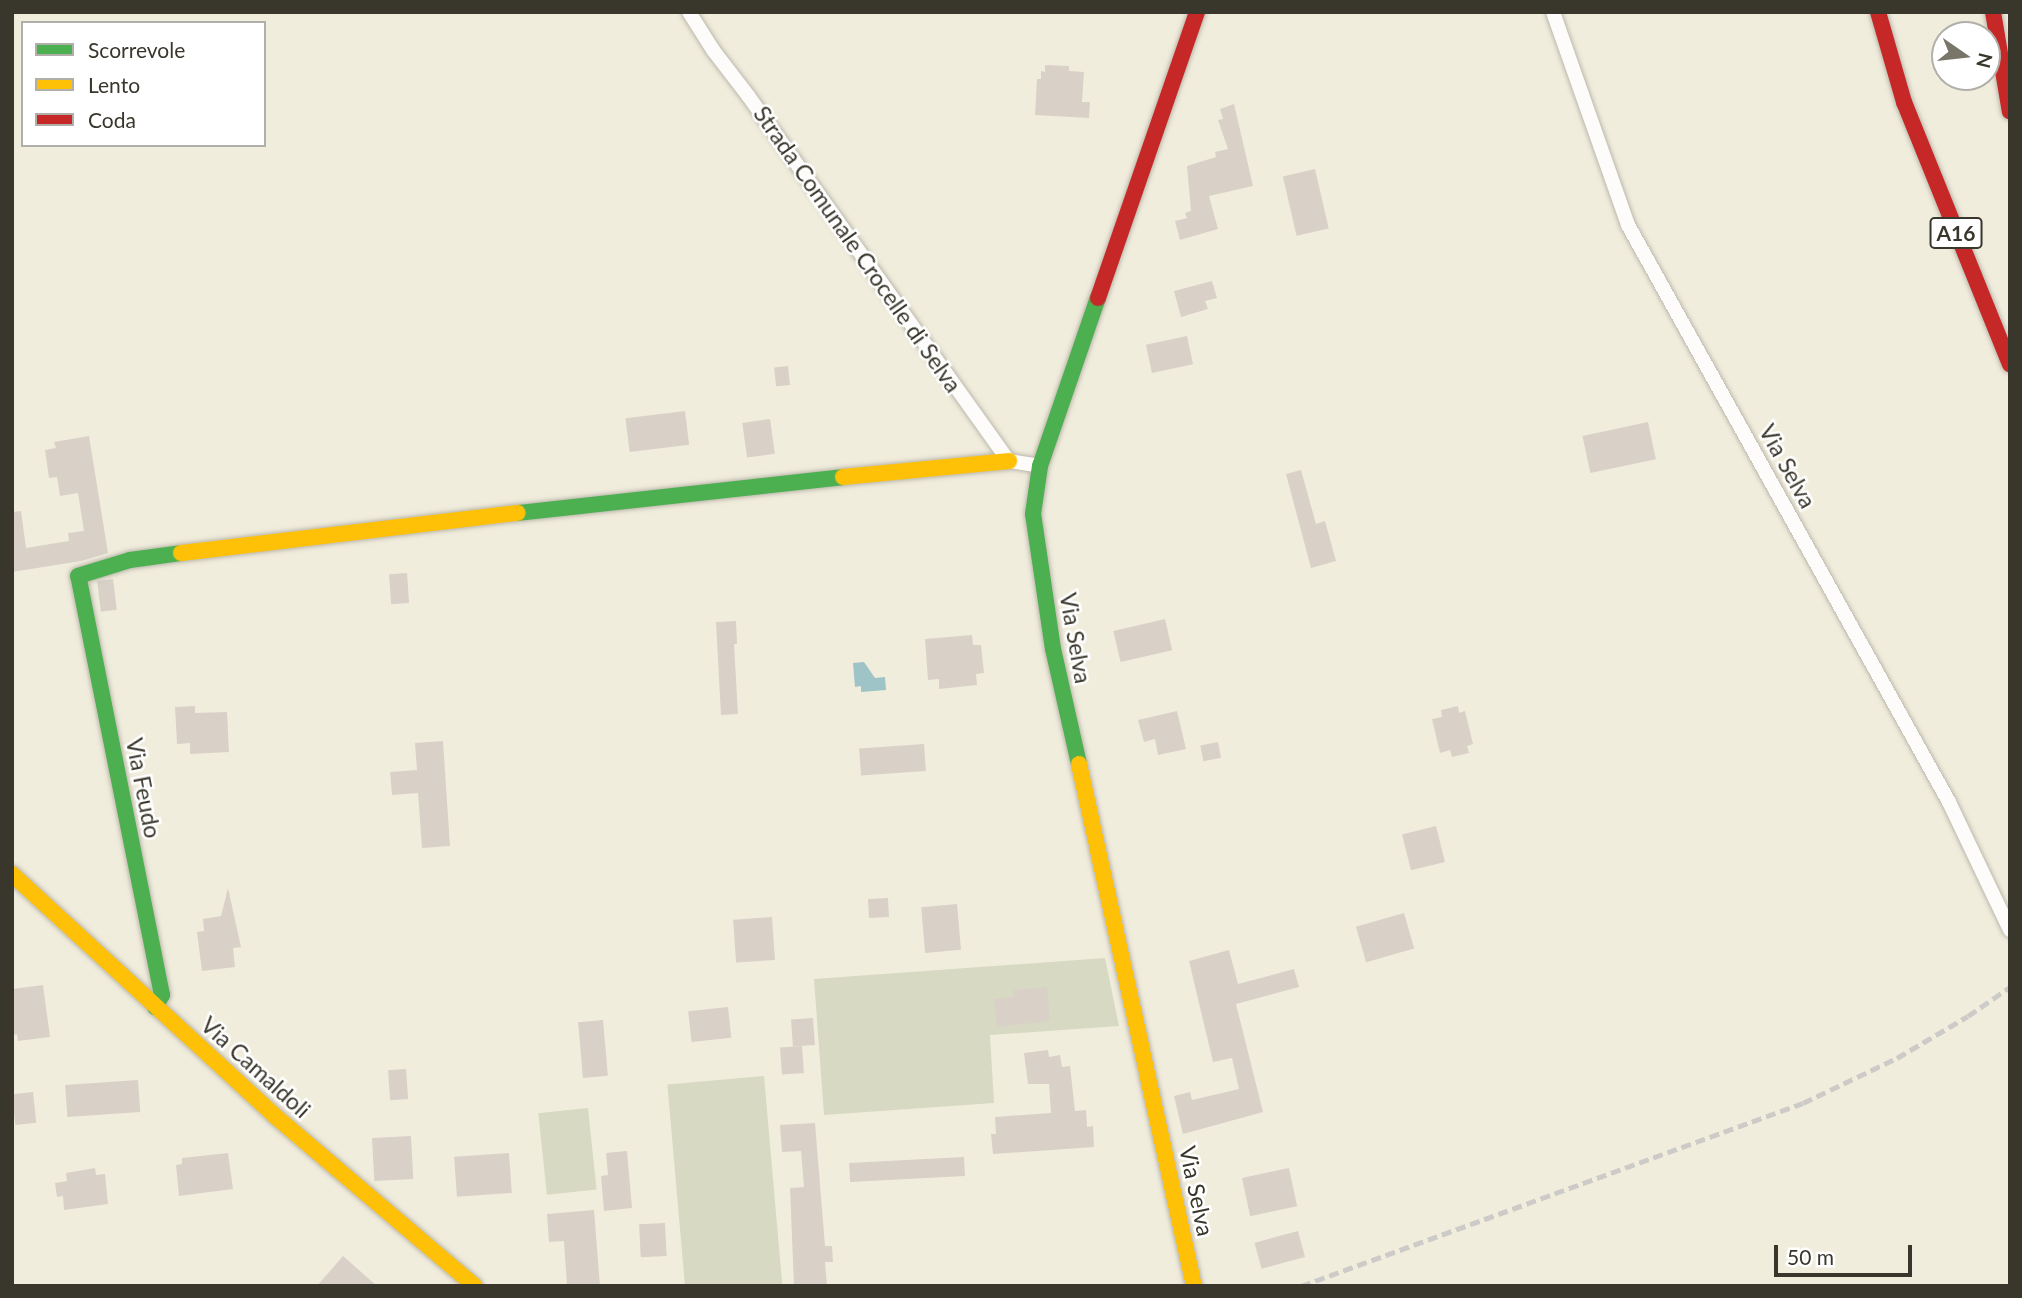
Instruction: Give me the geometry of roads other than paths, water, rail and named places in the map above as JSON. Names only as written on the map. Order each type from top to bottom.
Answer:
[{"type":"main road","name":"Via Selva","points":[[1194,1286],[1053,649],[1033,514],[1040,466],[1196,12]]},
{"type":"main road","name":"A16","points":[[1878,12],[1903,102],[2010,364]]},
{"type":"main road","points":[[1993,12],[2010,112]]},
{"type":"main road","name":"Via Feudo","points":[[155,1007],[162,995],[78,576],[130,560],[296,538],[754,486],[1009,461]]},
{"type":"main road","name":"Via Camaldoli","points":[[12,874],[275,1116],[475,1286]]},
{"type":"street","name":"Strada Comunale Crocelle di Selva","points":[[689,12],[713,50],[750,97],[1009,461]]},
{"type":"street","name":"Via Selva","points":[[1553,12],[1629,225],[1949,802],[2010,930]]},
{"type":"street","points":[[1009,461],[1040,466]]},
{"type":"water","points":[[864,662],[875,678],[885,677],[886,690],[861,692],[861,686],[855,687],[853,663]]},
{"type":"railway","points":[[1301,1286],[1803,1103],[1897,1058],[1968,1016],[2010,987]]}]
